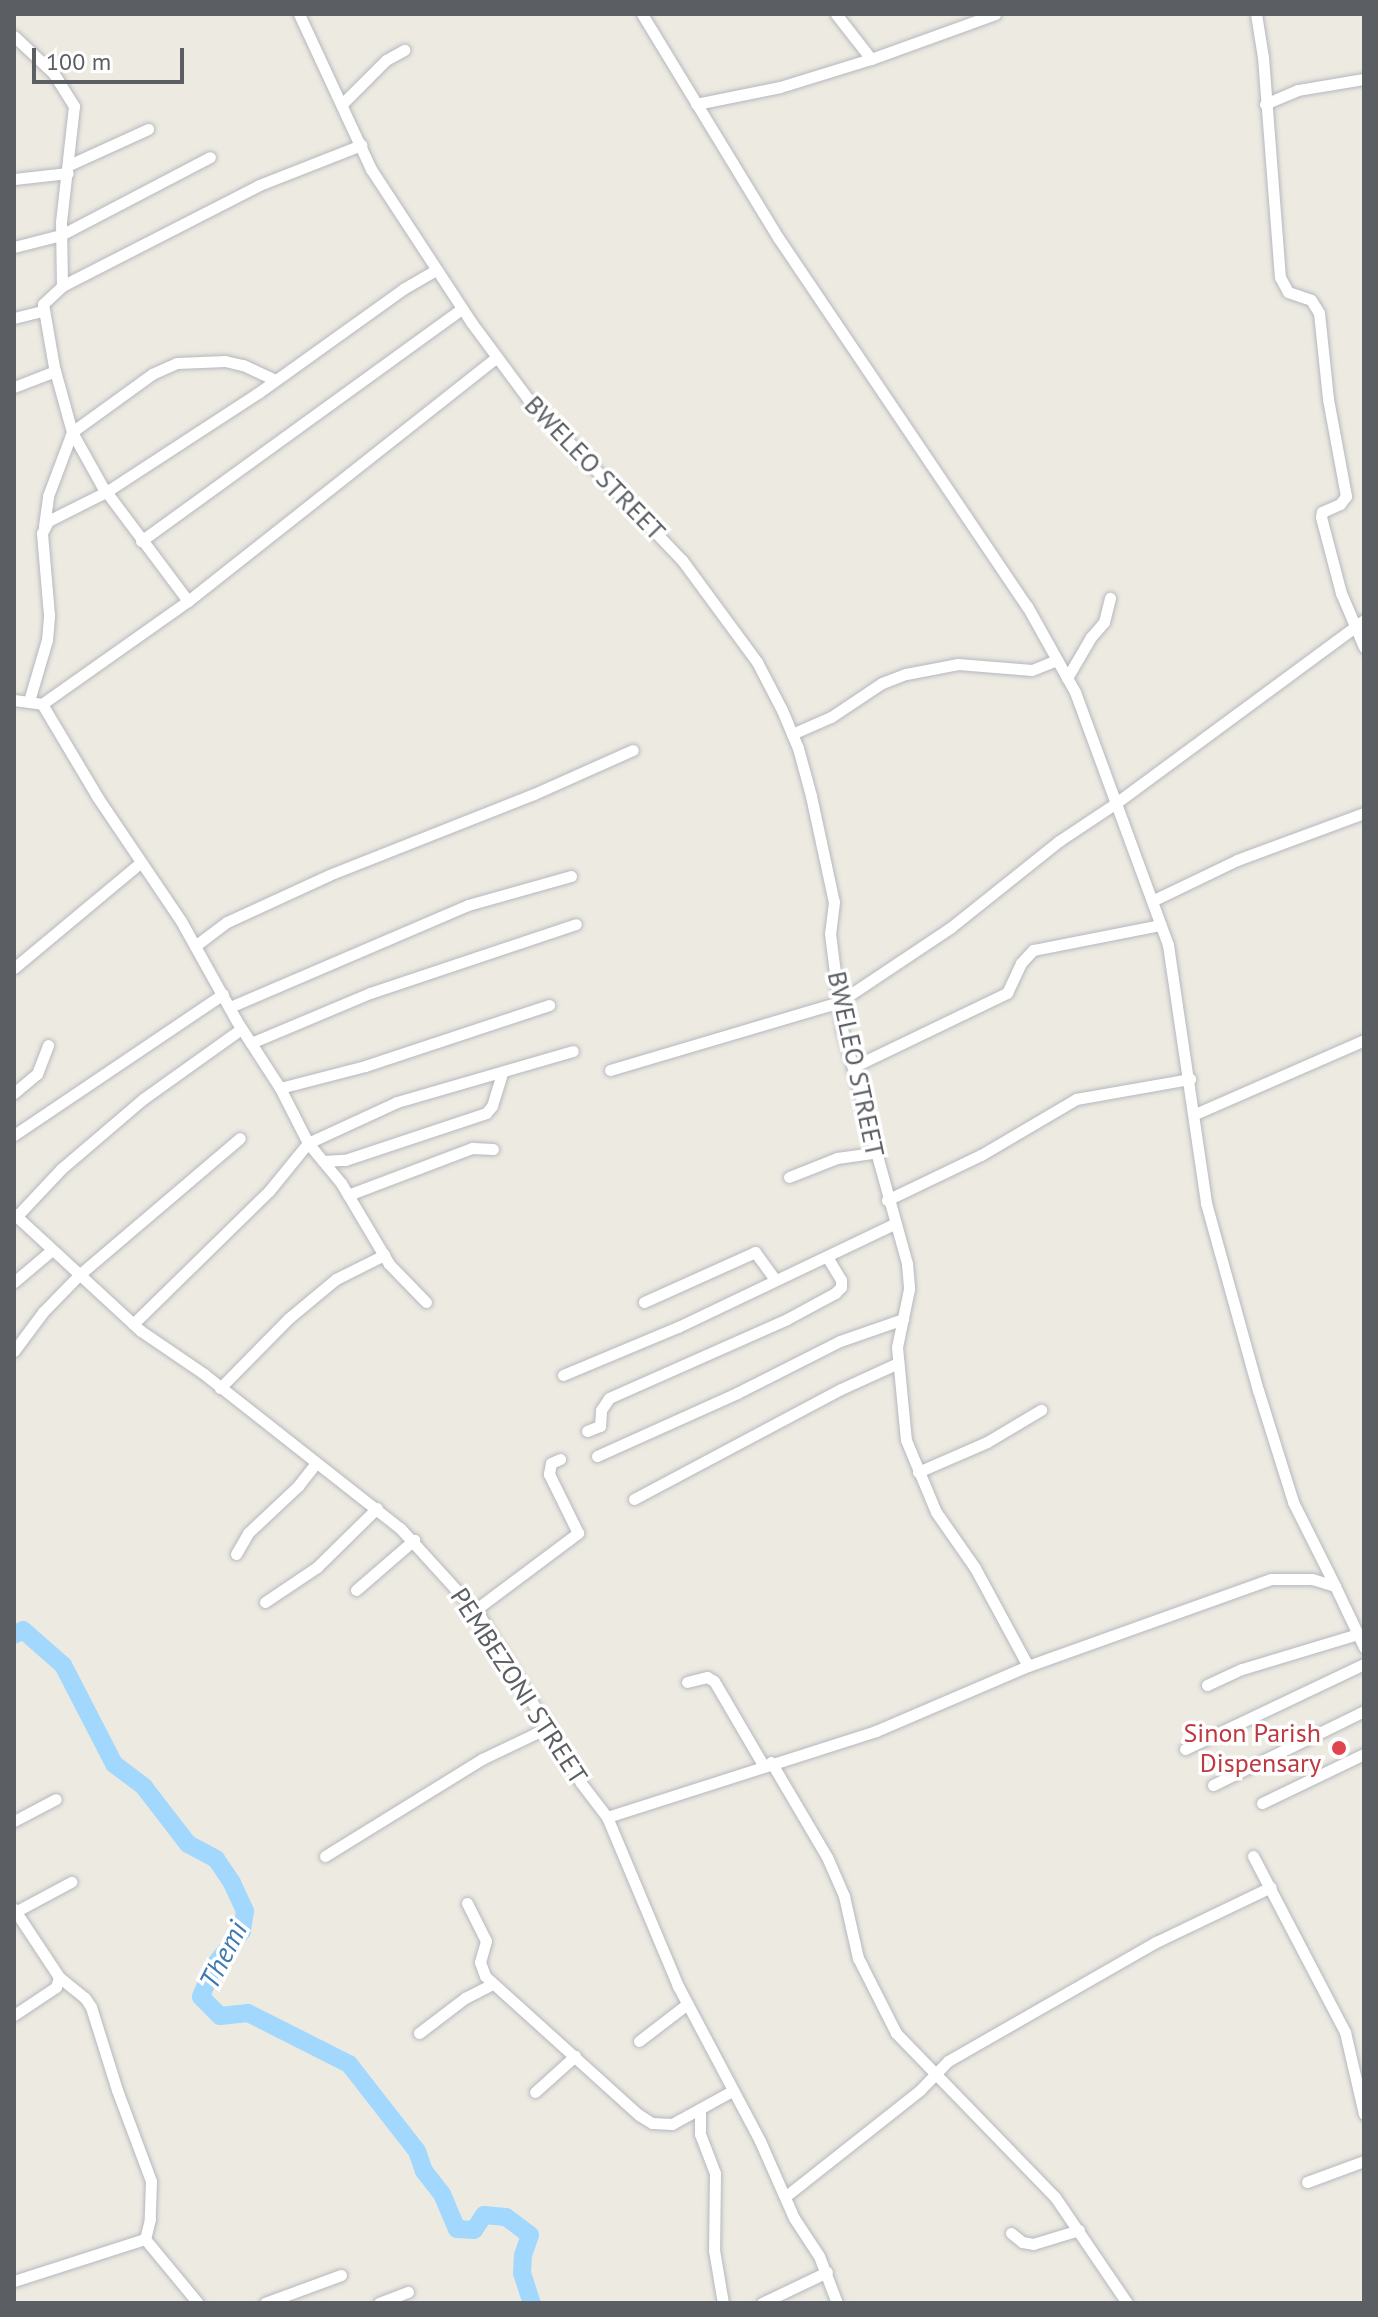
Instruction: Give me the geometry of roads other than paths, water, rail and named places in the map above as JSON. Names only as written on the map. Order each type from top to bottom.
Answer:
[{"type":"street","name":"BWELEO STREET","points":[[299,14],[371,169],[462,309],[528,399],[682,560],[757,662],[792,734],[811,796],[834,902],[830,933],[842,1029],[855,1066],[874,1153],[909,1276],[898,1363],[906,1440],[936,1512],[975,1568],[1028,1666]]},
{"type":"street","points":[[642,14],[802,273],[1027,606],[1067,678],[1154,900],[1168,945],[1206,1203],[1258,1390],[1293,1502],[1364,1647]]},
{"type":"street","points":[[836,14],[871,59]]},
{"type":"street","points":[[696,104],[780,87],[871,59],[995,14]]},
{"type":"street","points":[[1256,14],[1263,57],[1280,277],[1288,292],[1311,300],[1319,313],[1328,399],[1346,496],[1340,504],[1322,512],[1321,517],[1336,575],[1359,623],[1364,647]]},
{"type":"street","points":[[14,36],[68,93],[75,115],[61,235],[62,286]]},
{"type":"street","points":[[342,104],[386,60],[404,50]]},
{"type":"street","points":[[1265,104],[1298,90],[1364,79]]},
{"type":"street","points":[[14,179],[68,169],[148,129]]},
{"type":"street","points":[[188,601],[106,492],[72,432],[42,311],[49,295],[62,286],[259,185],[361,145]]},
{"type":"street","points":[[14,247],[61,235],[210,157]]},
{"type":"street","points":[[44,527],[80,502],[106,492],[275,380],[391,297],[436,270]]},
{"type":"street","points":[[141,541],[462,309]]},
{"type":"street","points":[[14,318],[42,311]]},
{"type":"street","points":[[42,704],[188,601],[496,358]]},
{"type":"street","points":[[29,701],[47,640],[44,527],[48,496],[72,432],[126,391],[177,363],[225,361],[243,365],[275,380]]},
{"type":"street","points":[[14,387],[55,371]]},
{"type":"street","points":[[1067,678],[1091,637],[1104,622],[1110,598]]},
{"type":"street","points":[[610,1070],[839,1002],[950,928],[1059,841],[1116,803],[1359,623]]},
{"type":"street","points":[[792,734],[831,717],[882,683],[906,674],[958,664],[1032,670],[1057,660]]},
{"type":"street","points":[[14,700],[42,704],[195,946],[241,1029],[280,1088],[308,1143],[348,1195],[384,1255],[426,1302]]},
{"type":"street","points":[[195,946],[227,922],[329,875],[534,794],[633,750]]},
{"type":"street","points":[[1154,900],[1237,860],[1364,813]]},
{"type":"street","points":[[14,968],[141,862]]},
{"type":"street","points":[[230,1007],[468,905],[571,876]]},
{"type":"street","points":[[251,1043],[370,993],[576,924]]},
{"type":"street","points":[[855,1066],[1007,993],[1021,963],[1033,950],[1161,925]]},
{"type":"street","points":[[14,1135],[223,994]]},
{"type":"street","points":[[280,1088],[365,1066],[549,1005]]},
{"type":"street","points":[[15,1216],[61,1169],[143,1099],[241,1029]]},
{"type":"street","points":[[1195,1114],[1364,1040]]},
{"type":"street","points":[[14,1093],[37,1074],[44,1063],[48,1045]]},
{"type":"street","points":[[133,1324],[269,1191],[308,1143],[356,1118],[397,1102],[573,1051]]},
{"type":"street","points":[[323,1161],[345,1160],[486,1113],[502,1074]]},
{"type":"street","points":[[887,1200],[981,1155],[1076,1099],[1190,1079]]},
{"type":"street","points":[[14,1351],[43,1312],[79,1275],[240,1138]]},
{"type":"street","points":[[348,1195],[472,1148],[493,1149]]},
{"type":"street","points":[[789,1177],[837,1158],[874,1153]]},
{"type":"street","name":"PEMBEZONI STREET","points":[[15,1216],[133,1324],[377,1508],[414,1540],[475,1610],[581,1783],[607,1817],[687,2004],[786,2196],[794,2218],[827,2272],[837,2303]]},
{"type":"street","points":[[563,1375],[678,1327],[894,1224]]},
{"type":"street","points":[[14,1282],[52,1250]]},
{"type":"street","points":[[644,1302],[755,1252],[775,1280]]},
{"type":"street","points":[[220,1388],[289,1318],[336,1279],[384,1255]]},
{"type":"street","points":[[587,1431],[600,1426],[601,1410],[609,1398],[787,1319],[835,1293],[841,1287],[841,1280],[827,1257]]},
{"type":"street","points":[[597,1456],[737,1393],[840,1341],[903,1319]]},
{"type":"street","points":[[634,1499],[841,1389],[898,1363]]},
{"type":"street","points":[[918,1472],[987,1442],[1041,1410]]},
{"type":"street","points":[[475,1610],[578,1533],[549,1474],[551,1463],[560,1459]]},
{"type":"street","points":[[236,1554],[248,1533],[298,1486],[316,1463]]},
{"type":"street","points":[[265,1602],[317,1567],[377,1508]]},
{"type":"street","points":[[356,1590],[414,1540]]},
{"type":"street","points":[[607,1817],[876,1731],[1028,1666],[1248,1584],[1287,1577],[1335,1586]]},
{"type":"street","points":[[1207,1685],[1256,1664],[1358,1634]]},
{"type":"street","points":[[1185,1749],[1364,1664]]},
{"type":"street","points":[[687,1682],[707,1677],[714,1681],[827,1857],[851,1920],[851,1940],[873,1994],[896,2033],[1055,2197],[1127,2303]]},
{"type":"street","points":[[1213,1785],[1364,1711]]},
{"type":"street","points":[[325,1856],[482,1759],[547,1728]]},
{"type":"street","points":[[1262,1803],[1364,1754]]},
{"type":"street","points":[[14,1821],[56,1799]]},
{"type":"street","points":[[1253,1856],[1345,2032],[1364,2114]]},
{"type":"street","points":[[71,1882],[15,1910],[59,1977],[85,1998],[91,2007],[117,2090],[151,2181],[150,2219],[145,2239]]},
{"type":"street","points":[[786,2196],[948,2061],[1156,1942],[1271,1887]]},
{"type":"street","points":[[467,1903],[486,1941],[481,1969],[493,1984],[652,2123],[672,2124],[732,2091]]},
{"type":"street","points":[[14,2015],[56,1987],[59,1977]]},
{"type":"street","points":[[419,2033],[465,1998],[493,1984]]},
{"type":"street","points":[[639,2041],[687,2004]]},
{"type":"street","points":[[535,2092],[575,2056]]},
{"type":"street","points":[[700,2109],[700,2134],[715,2173],[714,2250],[723,2303]]},
{"type":"street","points":[[1307,2182],[1364,2161]]},
{"type":"street","points":[[1011,2233],[1022,2242],[1033,2244],[1079,2230]]},
{"type":"street","points":[[14,2281],[145,2239]]},
{"type":"street","points":[[145,2239],[198,2303]]},
{"type":"street","points":[[762,2303],[827,2272]]},
{"type":"street","points":[[265,2303],[341,2275]]},
{"type":"street","points":[[379,2303],[408,2292]]},
{"type":"waterway","name":"Themi","points":[[14,1635],[23,1630],[63,1665],[114,1764],[144,1787],[188,1844],[216,1859],[232,1883],[245,1911],[242,1931],[213,1967],[201,1997],[220,2016],[248,2013],[349,2064],[417,2151],[424,2171],[442,2194],[457,2229],[474,2230],[484,2215],[506,2217],[530,2235],[523,2255],[522,2273],[532,2303]]},
{"type":"place","name":"Sinon Parish Dispensary","points":[[1339,1748]]}]
